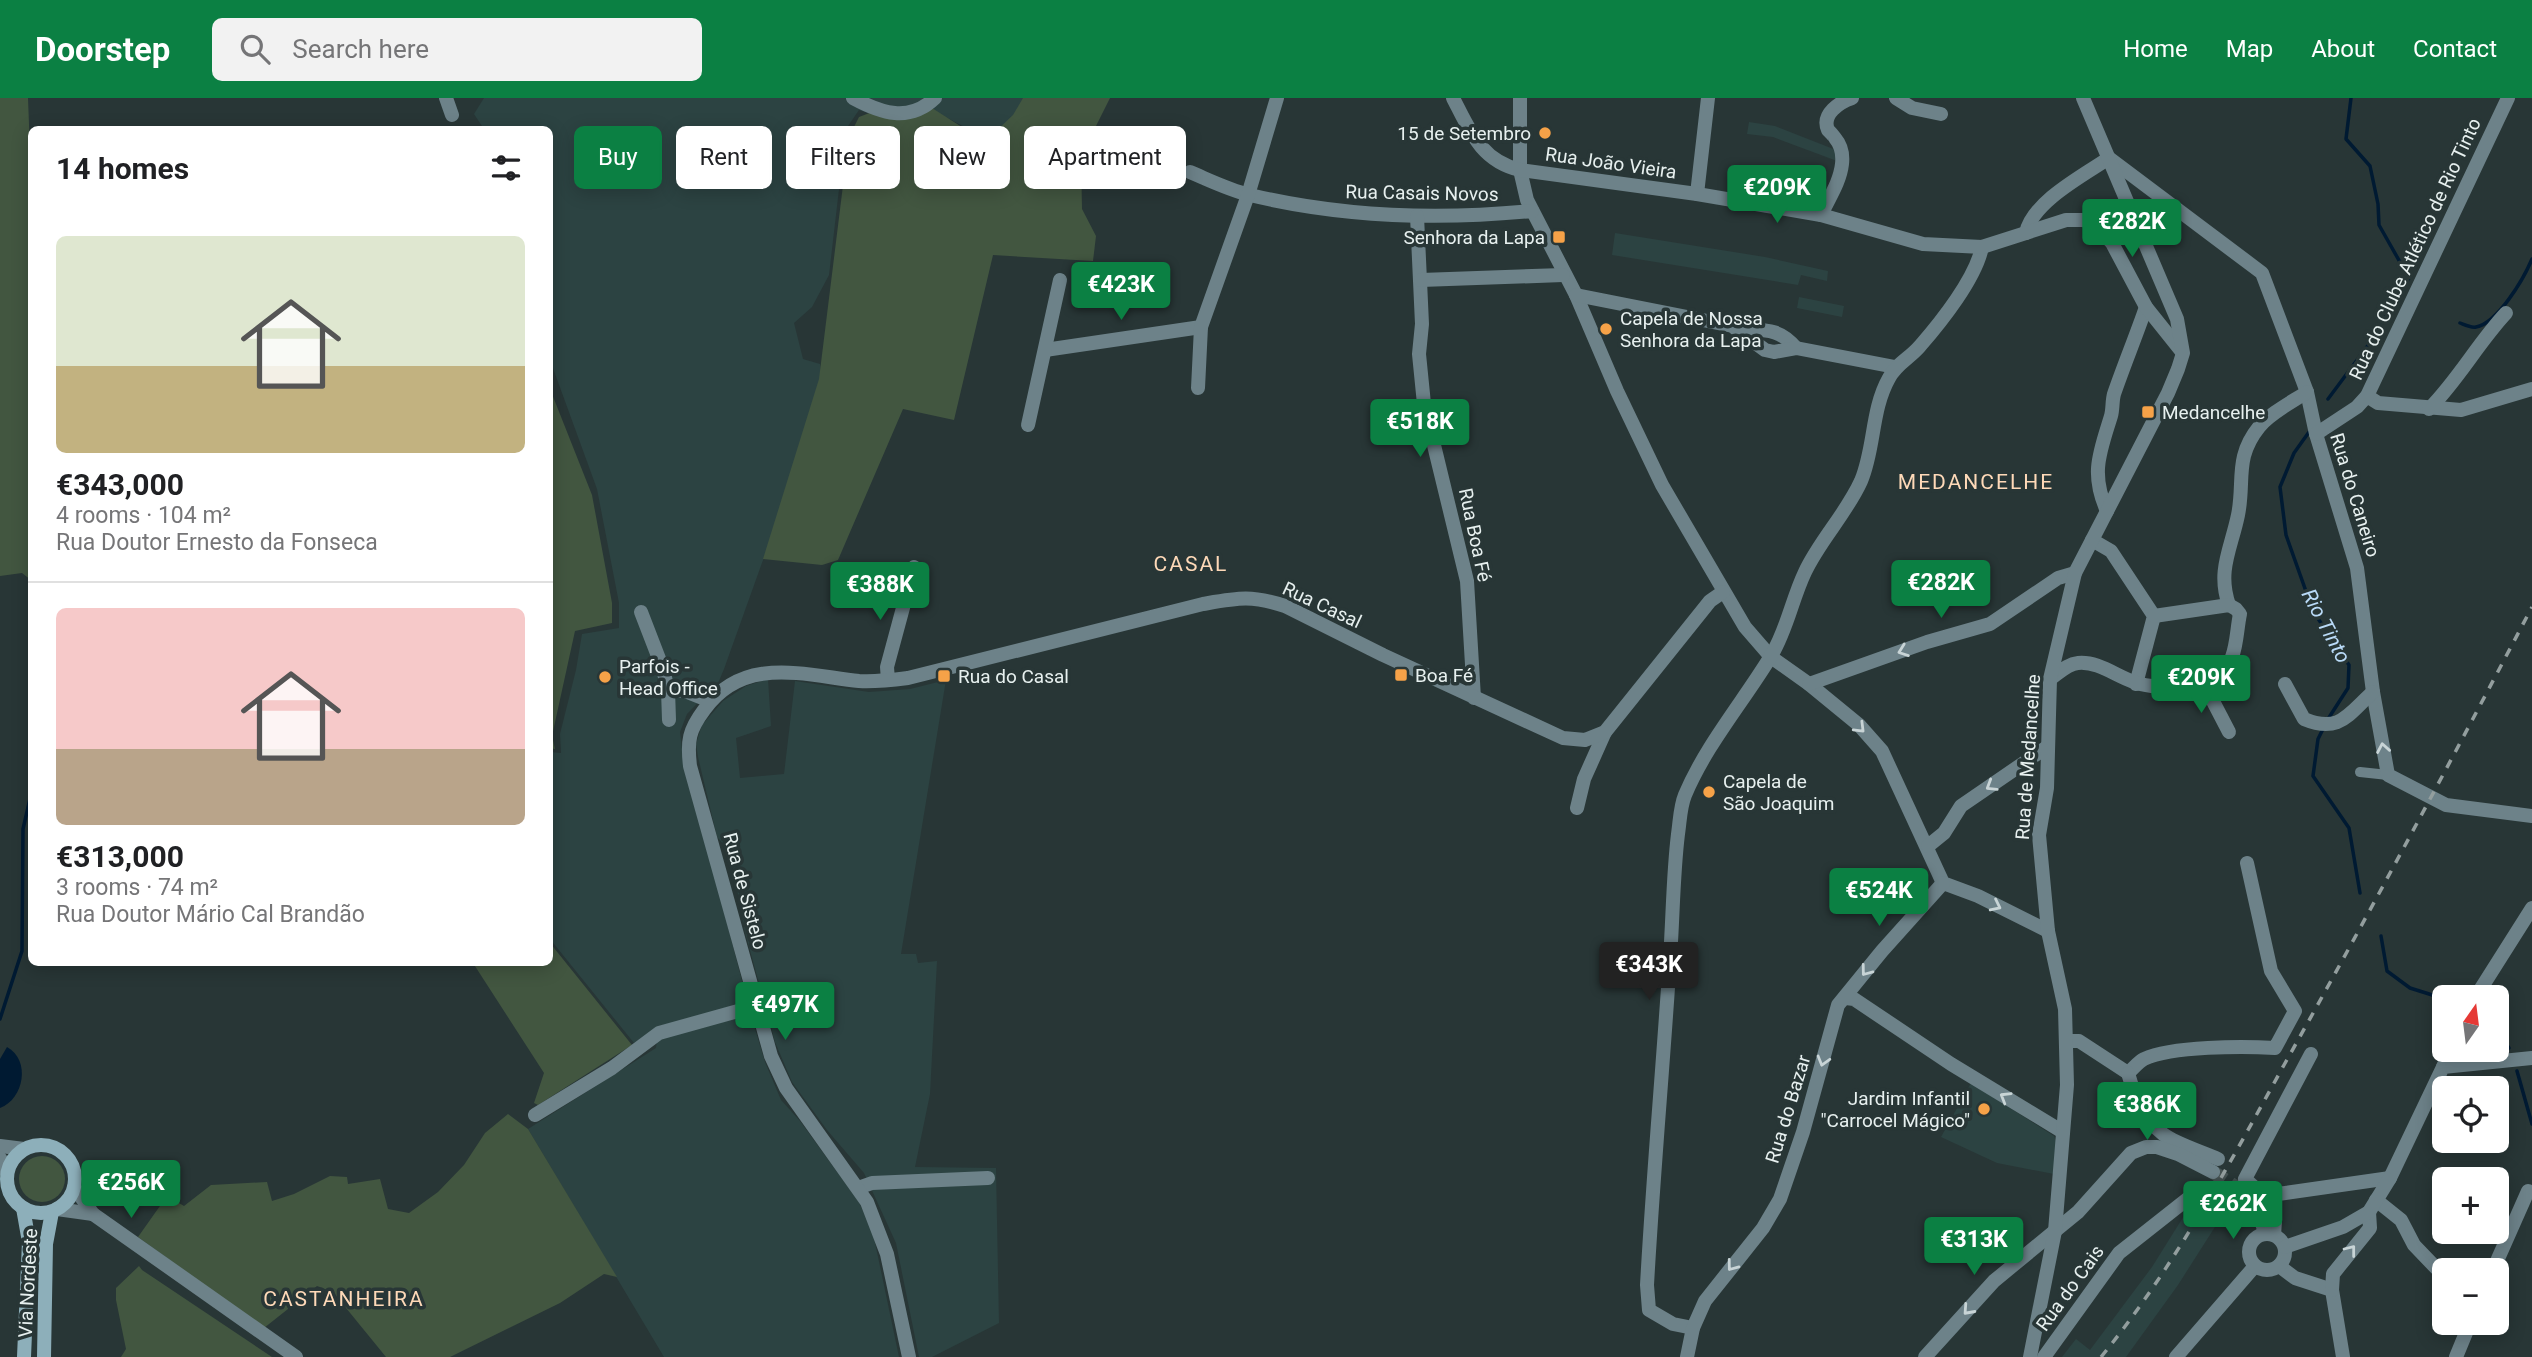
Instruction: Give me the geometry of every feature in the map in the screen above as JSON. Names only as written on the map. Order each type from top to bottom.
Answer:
[{"type":"main road","points":[[45,1145],[65,1155],[72,1165],[74,1187],[65,1204],[54,1211],[42,1213],[23,1209],[9,1193],[7,1173],[10,1163],[24,1149],[45,1145]]},
{"type":"main road","name":"Via Nordeste","points":[[23,1209],[29,1242],[24,1357]]},
{"type":"main road","name":"Via Nordeste","points":[[44,1357],[46,1244],[54,1211]]},
{"type":"street","points":[[853,98],[880,111],[906,114],[935,98]]},
{"type":"street","points":[[1198,388],[1202,327],[1248,195],[1277,98]]},
{"type":"street","name":"Rua João Vieira","points":[[1454,98],[1481,147],[1504,166],[1520,170],[1697,194],[1821,215],[1923,244],[1982,247],[2066,220],[2083,220],[2094,224],[2112,243],[2146,307],[2183,353]]},
{"type":"street","points":[[1520,98],[1520,170],[1523,190],[1563,275],[1576,295],[1617,391],[1662,485],[1745,627],[1771,657],[1859,725],[1882,751],[1943,883],[2048,931]]},
{"type":"street","points":[[1697,194],[1708,98]]},
{"type":"street","points":[[1821,215],[1836,186],[1842,165],[1840,147],[1827,124],[1832,109],[1840,102],[1852,98]]},
{"type":"street","points":[[1896,98],[1912,108],[1941,114]]},
{"type":"street","points":[[2083,98],[2175,315],[2183,353]]},
{"type":"street","name":"Rua do Clube Atlético de Rio Tinto","points":[[2316,434],[2357,407],[2367,396],[2508,98]]},
{"type":"street","points":[[2025,233],[2028,223],[2038,209],[2109,158]]},
{"type":"street","name":"Rua do Caneiro","points":[[2109,158],[2262,273],[2307,392],[2316,434],[2357,568],[2373,692],[2388,775]]},
{"type":"street","name":"Rua Casais Novos","points":[[1190,172],[1248,195],[1349,213],[1417,216],[1532,211]]},
{"type":"street","name":"Rua Boa Fé","points":[[1417,216],[1422,324],[1419,354],[1424,404],[1467,581],[1474,698]]},
{"type":"street","points":[[1693,1328],[1673,1324],[1649,1310],[1647,1285],[1674,879],[1682,805],[1689,786],[1709,751],[1771,657],[1806,569],[1861,481],[1867,462],[1875,412],[1886,381],[1895,367],[1907,360],[1919,347],[1950,306],[1980,259],[1982,247]]},
{"type":"street","points":[[1421,280],[1563,275]]},
{"type":"street","points":[[1028,425],[1060,280]]},
{"type":"street","points":[[1576,295],[1775,331],[1785,335],[1796,348]]},
{"type":"street","points":[[2107,511],[2098,487],[2098,456],[2111,415],[2113,397],[2146,307]]},
{"type":"street","points":[[2429,409],[2506,313]]},
{"type":"street","points":[[1731,325],[1765,349],[1774,352],[1796,348],[1895,367]]},
{"type":"street","points":[[1045,350],[1202,327]]},
{"type":"street","name":"Rua de Medancelhe","points":[[2030,1357],[2055,1231],[2067,1041],[2065,1009],[2048,931],[2039,835],[2047,788],[2050,679],[2075,573],[2168,393],[2183,353]]},
{"type":"street","points":[[2367,396],[2378,403],[2461,410],[2532,389]]},
{"type":"street","points":[[2229,606],[2224,592],[2224,560],[2238,514],[2243,452],[2260,425],[2307,392]]},
{"type":"street","points":[[2092,540],[2111,551],[2154,616],[2136,684]]},
{"type":"street","points":[[888,680],[887,667],[914,567]]},
{"type":"street","points":[[1809,684],[1927,642],[1990,624],[2058,578],[2075,573]]},
{"type":"street","points":[[1577,808],[1584,779],[1605,732],[1710,601],[1723,592]]},
{"type":"street","name":"Rua Casal","points":[[710,701],[730,685],[758,673],[790,671],[862,681],[908,678],[1203,604],[1242,597],[1262,599],[1285,606],[1563,738],[1586,740],[1605,732]]},
{"type":"street","points":[[2050,679],[2070,665],[2080,663],[2094,664],[2136,684],[2186,685],[2203,682],[2231,659],[2240,614],[2236,609],[2229,606],[2154,616]]},
{"type":"street","points":[[641,612],[663,669],[668,690],[669,720]]},
{"type":"street","points":[[2203,682],[2229,732]]},
{"type":"street","points":[[2285,684],[2304,719],[2321,725],[2339,723],[2373,692]]},
{"type":"street","points":[[668,690],[692,693],[710,701]]},
{"type":"street","name":"Rua de Sistelo","points":[[710,701],[694,723],[688,743],[690,766],[771,1056],[786,1088],[858,1188],[875,1220],[887,1254],[909,1357]]},
{"type":"street","points":[[1928,846],[1944,833],[1961,806],[2047,747]]},
{"type":"street","points":[[2360,772],[2388,775],[2446,805],[2532,816]]},
{"type":"street","points":[[2127,1073],[2143,1060],[2163,1054],[2234,1047],[2275,1048],[2295,1011],[2271,971],[2247,863]]},
{"type":"street","name":"Rua do Bazar","points":[[1687,1357],[1693,1328],[1705,1301],[1763,1228],[1780,1199],[1803,1132],[1838,1005],[1943,883]]},
{"type":"street","points":[[2483,985],[2532,908]]},
{"type":"street","points":[[1846,998],[1854,999],[1951,1064],[2063,1132]]},
{"type":"street","points":[[535,1115],[612,1068],[659,1033],[756,1006]]},
{"type":"street","points":[[1925,1357],[1994,1281],[2078,1212],[2131,1153],[2146,1147],[2168,1150],[2216,1165],[2164,1135],[2145,1112],[2127,1073],[2079,1041],[2067,1041]]},
{"type":"street","points":[[2270,1234],[2275,1222],[2264,1196],[2245,1179],[2311,1054]]},
{"type":"street","points":[[2443,1067],[2532,1058]]},
{"type":"street","points":[[2285,1247],[2343,1227],[2372,1206],[2390,1178],[2445,1062]]},
{"type":"street","points":[[0,1146],[24,1149]]},
{"type":"street","points":[[0,1158],[7,1173]]},
{"type":"street","points":[[858,1188],[872,1183],[988,1178]]},
{"type":"street","points":[[2264,1196],[2390,1178]]},
{"type":"street","points":[[74,1187],[93,1214],[296,1357]]},
{"type":"street","points":[[2237,1188],[2257,1211],[2270,1234],[2281,1240],[2285,1247],[2283,1261],[2279,1266],[2267,1270],[2255,1266],[2251,1261],[2249,1249],[2255,1238],[2270,1234]]},
{"type":"street","points":[[2498,1258],[2528,1191]]},
{"type":"street","name":"Rua do Cais","points":[[2044,1357],[2119,1253],[2195,1193]]},
{"type":"street","points":[[2372,1206],[2401,1220],[2414,1245],[2432,1264]]},
{"type":"street","points":[[2343,1357],[2332,1290],[2333,1274],[2370,1228],[2372,1206]]},
{"type":"street","points":[[54,1211],[93,1214]]},
{"type":"street","points":[[2176,1357],[2255,1266]]},
{"type":"street","points":[[2279,1266],[2295,1278],[2332,1290]]},
{"type":"street","points":[[2456,1357],[2465,1335]]},
{"type":"shaded area","points":[[484,98],[1028,98],[1010,127],[963,126],[934,111],[883,118],[859,110],[848,126],[786,126],[786,189],[839,189],[829,275],[812,307],[794,323],[803,359],[820,364],[822,381],[791,482],[724,669],[719,681],[687,714],[680,732],[682,749],[748,1004],[659,1026],[634,1043],[553,943],[553,752],[561,753],[560,734],[582,634],[619,628],[619,603],[597,489],[553,368],[553,126],[482,126],[474,114]]},
{"type":"shaded area","points":[[1749,122],[1775,126],[1836,150],[1837,161],[1773,137],[1747,134]]},
{"type":"shaded area","points":[[1615,233],[1765,257],[1828,271],[1827,281],[1801,275],[1798,285],[1612,255]]},
{"type":"shaded area","points":[[1799,297],[1844,306],[1842,317],[1797,308]]},
{"type":"shaded area","points":[[768,679],[771,726],[736,738],[740,778],[784,774],[795,681],[869,692],[910,689],[946,680],[901,954],[916,954],[918,963],[937,961],[930,1094],[915,1167],[996,1168],[999,1323],[932,1357],[919,1357],[896,1243],[864,1173],[827,1130],[792,1082],[775,1042],[745,932],[730,851],[717,837],[696,744],[702,725],[723,701],[746,686]]},
{"type":"shaded area","points":[[750,1012],[765,1062],[781,1100],[800,1121],[859,1202],[873,1233],[899,1357],[664,1357],[528,1129],[656,1048],[657,1040]]},
{"type":"shaded area","name":"Jardim Infantil \"Carrocel Mágico\"","points":[[1971,1083],[2054,1136],[2057,1143],[2054,1174],[1997,1163],[1941,1137]]},
{"type":"shaded area","points":[[2192,1203],[2220,1219],[2178,1285],[2126,1357],[2062,1357],[2076,1339],[2090,1350],[2152,1267]]},
{"type":"green space","points":[[0,98],[28,98],[28,578],[22,573],[0,576]]},
{"type":"green space","points":[[1023,98],[1110,98],[1096,126],[1024,126],[1024,189],[1082,189],[1082,209],[1096,236],[1093,261],[993,255],[954,420],[903,409],[838,560],[822,565],[763,559],[819,379],[843,189],[900,189],[900,126],[854,126],[859,117],[885,107],[902,111],[921,101],[960,126],[914,126],[914,189],[1010,189],[1010,126],[1001,126],[1013,115]]},
{"type":"green space","points":[[553,397],[592,495],[612,603],[612,623],[575,631],[553,731]]},
{"type":"green space","points":[[553,947],[632,1045],[538,1105],[534,1103],[544,1073],[475,966],[553,966]]},
{"type":"green space","points":[[508,1114],[528,1129],[617,1277],[604,1274],[560,1303],[450,1357],[386,1357],[333,1292],[317,1286],[264,1328],[138,1237],[167,1196],[184,1206],[211,1185],[267,1182],[272,1201],[294,1194],[330,1176],[347,1177],[348,1184],[380,1179],[388,1209],[409,1213],[438,1192],[464,1165],[485,1133]]},
{"type":"green space","points":[[42,1156],[58,1163],[65,1179],[58,1195],[42,1202],[26,1195],[19,1179],[26,1163]]},
{"type":"green space","points":[[139,1266],[272,1357],[121,1357],[126,1349],[116,1288]]},
{"type":"water","points":[[7,1047],[15,1053],[19,1061],[22,1079],[15,1096],[0,1108],[0,1059]]},
{"type":"waterway","name":"Rio Tinto","points":[[2328,399],[2369,344],[2409,278],[2379,225],[2378,204],[2370,166],[2346,139],[2351,98]]},
{"type":"waterway","points":[[2460,323],[2476,327],[2493,317],[2517,288],[2532,259]]},
{"type":"waterway","name":"Rio Tinto","points":[[2309,432],[2294,453],[2280,487],[2286,535],[2313,611],[2349,665],[2348,688],[2328,719]]},
{"type":"waterway","name":"Rio Tinto","points":[[2323,729],[2318,739],[2313,776],[2349,828],[2360,893]]},
{"type":"waterway","points":[[0,1019],[22,951],[23,829],[28,807]]},
{"type":"waterway","name":"Rio Tinto","points":[[2381,936],[2387,971],[2410,988],[2432,995]]},
{"type":"waterway","name":"Rio Tinto","points":[[2517,1071],[2532,1124]]},
{"type":"tunnel","points":[[2213,1172],[2237,1188]]},
{"type":"railway","points":[[2101,1357],[2153,1288],[2221,1178],[2532,607]]},
{"type":"place","name":"15 de Setembro","points":[[1545,133]]},
{"type":"place","name":"Senhora da Lapa","points":[[1559,237]]},
{"type":"place","name":"Capela de Nossa Senhora da Lapa","points":[[1606,329]]},
{"type":"place","name":"Medancelhe","points":[[2148,412]]},
{"type":"place","name":"Boa Fé","points":[[1401,675]]},
{"type":"place","name":"Rua do Casal","points":[[944,676]]},
{"type":"place","name":"Parfois - Head Office","points":[[605,677]]},
{"type":"place","name":"Capela de São Joaquim","points":[[1709,792]]},
{"type":"place","name":"Jardim Infantil \"Carrocel Mágico\"","points":[[1984,1109]]},
{"type":"district","name":"MEDANCELHE","points":[[1976,482]]},
{"type":"district","name":"CASAL","points":[[1191,564]]},
{"type":"district","name":"CASTANHEIRA","points":[[344,1299]]}]
